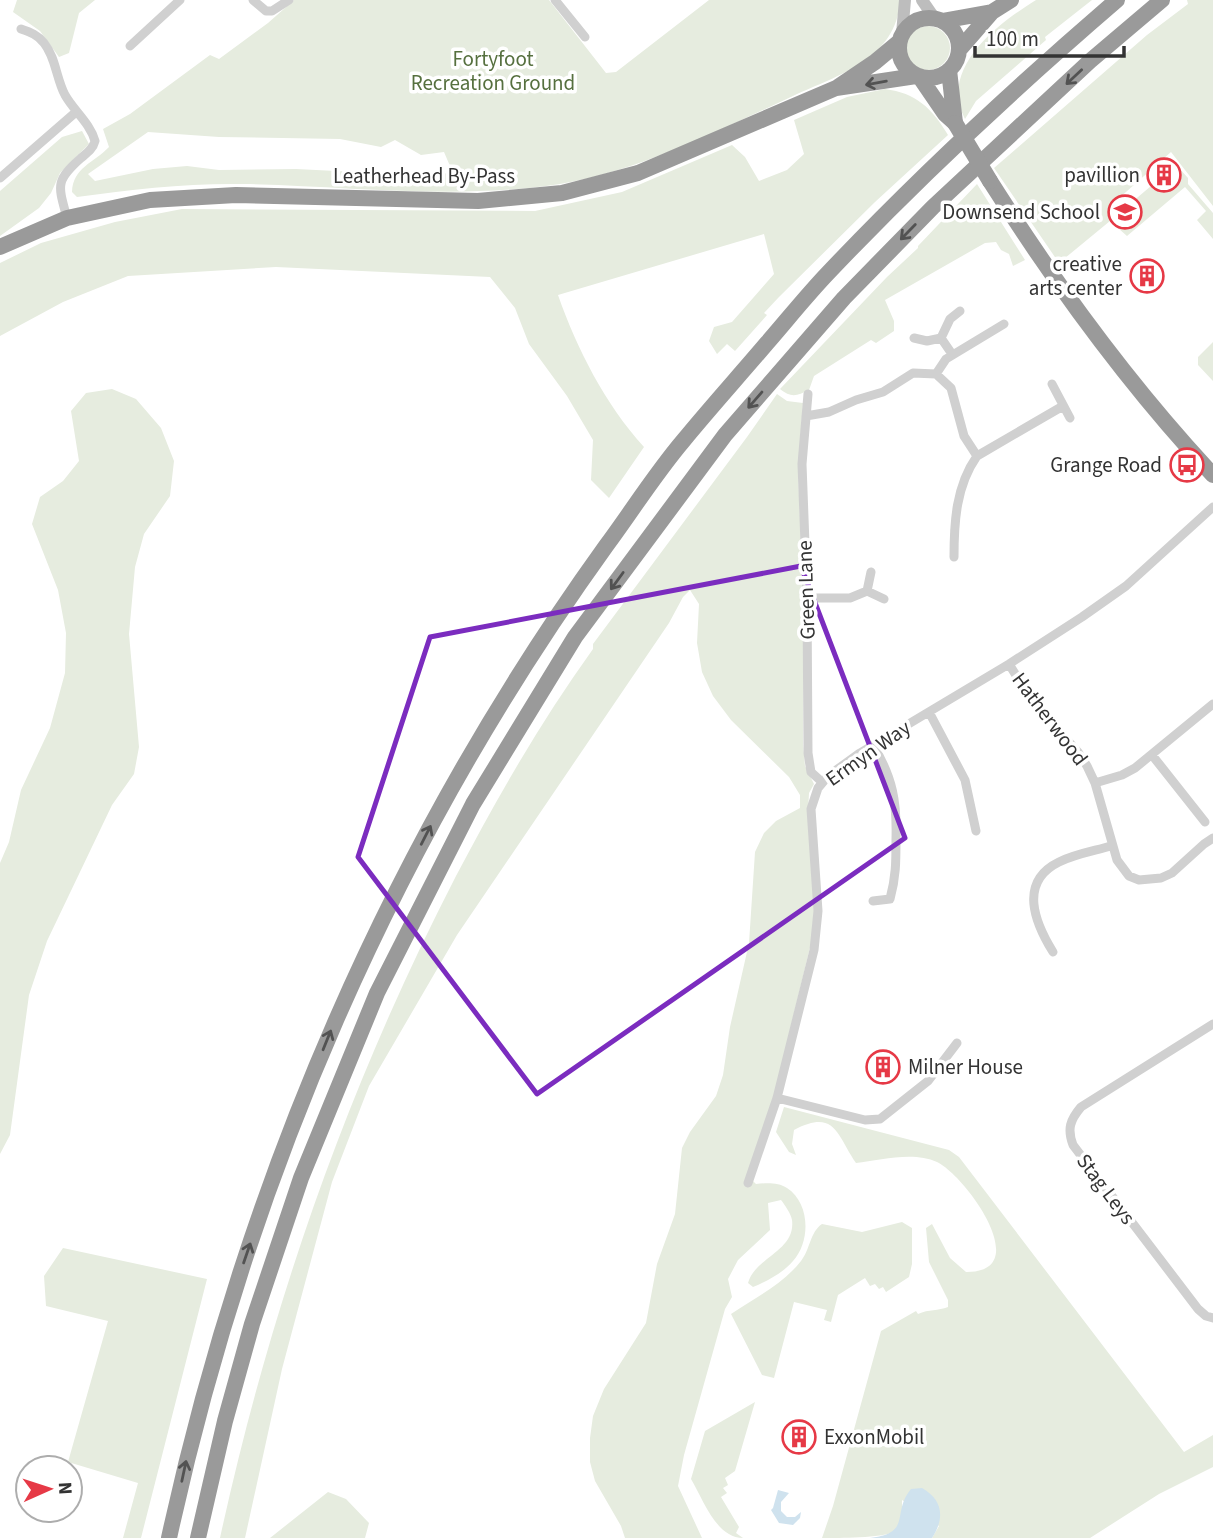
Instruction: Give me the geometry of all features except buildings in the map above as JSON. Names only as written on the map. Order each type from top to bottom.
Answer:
[{"type":"highway","points":[[955,123],[949,70],[959,50],[992,12],[1011,0]]},
{"type":"highway","points":[[169,1538],[188,1451],[223,1321],[275,1167],[347,991],[444,800],[551,623],[680,445],[824,276],[914,186],[1117,0]]},
{"type":"highway","points":[[198,1538],[225,1420],[252,1324],[301,1178],[377,993],[473,804],[575,637],[725,435],[844,298],[933,207],[1090,61],[1163,0]]},
{"type":"highway","points":[[992,12],[916,21],[901,38],[902,62],[918,76],[945,114],[955,123],[1051,274],[1114,359],[1157,413],[1213,475]]},
{"type":"highway","points":[[938,20],[954,33],[959,50]]},
{"type":"highway","name":"Leatherhead By-Pass","points":[[0,247],[67,218],[121,204],[190,196],[478,201],[562,193],[638,173],[836,88],[875,62],[901,38]]},
{"type":"highway","points":[[918,76],[935,77],[949,70]]},
{"type":"highway","name":"Leatherhead By-Pass","points":[[836,88],[918,76]]},
{"type":"main road","points":[[901,38],[905,0]]},
{"type":"main road","points":[[922,0],[938,20]]},
{"type":"street","points":[[130,46],[180,0]]},
{"type":"street","points":[[253,0],[266,11],[272,11],[289,0]]},
{"type":"street","points":[[555,0],[585,37]]},
{"type":"street","points":[[21,29],[42,40],[49,50],[64,92],[91,129],[95,141],[89,152],[64,173],[61,194],[67,218]]},
{"type":"street","points":[[0,178],[76,112]]},
{"type":"street","points":[[941,338],[950,319],[960,311]]},
{"type":"street","points":[[936,374],[952,354],[1004,324]]},
{"type":"street","points":[[914,338],[927,341],[941,338]]},
{"type":"street","points":[[941,338],[952,354]]},
{"type":"street","points":[[806,416],[829,412],[883,392],[913,373],[936,374],[951,388],[964,436],[977,456]]},
{"type":"street","points":[[1052,384],[1070,418]]},
{"type":"street","name":"Green Lane","points":[[808,394],[802,464],[809,764],[811,772],[822,782]]},
{"type":"street","points":[[954,557],[959,495],[977,456],[1063,406]]},
{"type":"street","name":"Ermyn Way","points":[[748,1183],[777,1098],[817,931],[811,809],[813,798],[822,782],[873,745],[1009,664],[1126,586],[1213,507]]},
{"type":"street","points":[[867,591],[872,572]]},
{"type":"street","points":[[807,598],[850,598],[867,591],[884,599]]},
{"type":"street","name":"Hatherwood","points":[[1009,664],[1032,701],[1078,752],[1095,783],[1111,846],[1122,869],[1139,880],[1161,878],[1171,873],[1213,838]]},
{"type":"street","points":[[1095,783],[1122,775],[1152,755],[1213,704]]},
{"type":"street","points":[[929,712],[965,780],[976,831]]},
{"type":"street","points":[[873,745],[888,771],[894,796],[897,863],[890,899],[873,901]]},
{"type":"street","points":[[1152,755],[1205,822]]},
{"type":"street","points":[[1053,952],[1034,913],[1035,888],[1041,876],[1055,863],[1111,846]]},
{"type":"street","name":"Stag Leys","points":[[1213,1024],[1081,1107],[1070,1121],[1069,1128],[1073,1145],[1198,1309],[1213,1318]]},
{"type":"street","points":[[777,1098],[865,1120],[880,1119],[928,1082],[957,1043]]},
{"type":"highlighted area","points":[[801,566],[905,838],[537,1094],[358,857],[430,637]]},
{"type":"green space","points":[[17,0],[95,0],[79,13],[69,53],[59,57],[40,31],[13,12]]},
{"type":"green space","name":"Fortyfoot Recreation Ground","points":[[294,0],[549,0],[606,73],[616,72],[709,0],[900,0],[896,20],[888,37],[877,51],[846,72],[673,150],[578,180],[508,190],[433,192],[224,184],[161,187],[77,197],[72,192],[80,171],[109,147],[103,129],[130,114],[210,55],[219,59]],"holes":[[[148,132],[219,137],[340,139],[381,147],[395,140],[421,155],[444,152],[453,173],[403,176],[296,169],[219,170],[187,166],[153,169],[95,181],[88,174]]]},
{"type":"green space","points":[[1036,0],[1092,0],[1045,37],[1046,40],[976,101],[965,119],[959,100],[959,82],[966,65],[990,34]]},
{"type":"green space","points":[[1187,0],[1213,0],[1213,206],[1171,152],[1117,200],[1125,208],[1151,186],[1154,190],[1165,184],[1176,175],[1179,168],[1188,178],[1188,184],[1213,213],[1213,239],[1197,220],[1206,211],[1185,187],[1127,236],[1110,221],[1059,263],[994,168],[1147,35],[1188,4]]},
{"type":"green space","points":[[928,26],[943,33],[950,48],[943,63],[928,70],[913,63],[906,48],[913,33]]},
{"type":"green space","points":[[885,89],[906,94],[922,103],[948,135],[875,202],[779,297],[735,351],[727,344],[717,354],[709,341],[714,327],[732,322],[774,274],[764,234],[558,295],[594,375],[617,413],[644,447],[609,498],[591,480],[593,440],[567,396],[529,344],[515,308],[490,277],[276,267],[128,276],[63,302],[0,336],[0,263],[41,243],[115,222],[182,209],[535,211],[622,192],[732,145],[745,157],[759,181],[787,170],[804,154],[794,120],[847,97]]},
{"type":"green space","points":[[82,131],[89,144],[60,173],[51,193],[39,208],[0,236],[0,191],[62,137]]},
{"type":"green space","points":[[977,184],[1025,260],[1013,266],[1009,254],[1001,250],[996,242],[985,243],[885,300],[894,321],[894,331],[876,343],[871,340],[814,376],[809,390],[794,395],[780,389],[918,248]]},
{"type":"green space","points":[[1213,342],[1213,381],[1198,365],[1198,357]]},
{"type":"green space","points":[[112,389],[136,399],[161,428],[174,461],[170,496],[144,534],[135,567],[129,634],[139,747],[134,774],[112,805],[47,941],[29,995],[10,1135],[0,1154],[0,863],[9,842],[21,790],[50,728],[65,673],[66,633],[58,590],[32,524],[40,497],[63,481],[79,461],[71,411],[86,393]]},
{"type":"green space","points":[[777,394],[787,401],[803,403],[798,471],[803,594],[803,744],[805,766],[814,784],[809,793],[808,812],[815,927],[772,1104],[747,1175],[756,1184],[780,1185],[795,1195],[804,1212],[805,1233],[799,1253],[784,1269],[753,1287],[748,1283],[752,1274],[782,1247],[792,1231],[792,1220],[781,1200],[768,1203],[770,1230],[738,1260],[728,1279],[732,1297],[725,1309],[684,1455],[678,1486],[702,1538],[625,1538],[595,1481],[590,1462],[593,1416],[604,1389],[646,1323],[657,1264],[675,1214],[682,1148],[716,1096],[723,1075],[730,1027],[749,943],[755,852],[764,833],[776,821],[800,808],[800,795],[789,777],[731,720],[713,696],[702,672],[697,643],[699,604],[690,590],[457,935],[369,1086],[332,1182],[282,1369],[245,1538],[220,1538],[263,1367],[316,1199],[347,1117],[417,955],[456,876],[504,789],[555,704],[593,649],[593,644]]},
{"type":"green space","points":[[784,1107],[949,1150],[959,1157],[1184,1452],[1213,1435],[1213,1467],[1159,1494],[1090,1538],[932,1538],[939,1526],[902,1500],[900,1521],[894,1532],[870,1537],[822,1538],[881,1331],[916,1311],[918,1314],[948,1307],[948,1300],[929,1262],[926,1228],[932,1224],[950,1258],[966,1272],[986,1268],[995,1257],[995,1241],[989,1223],[964,1185],[937,1162],[908,1157],[856,1163],[834,1128],[819,1122],[794,1130],[792,1144],[796,1155],[789,1152],[776,1132]]},
{"type":"green space","points":[[902,1222],[912,1228],[912,1264],[909,1277],[886,1292],[883,1287],[879,1289],[875,1284],[870,1286],[865,1278],[838,1295],[831,1322],[824,1320],[827,1310],[794,1302],[774,1378],[762,1375],[731,1314],[786,1277],[804,1257],[815,1232],[822,1224],[862,1232]]},
{"type":"green space","points":[[63,1248],[207,1279],[141,1538],[123,1538],[138,1483],[84,1467],[84,1454],[70,1454],[108,1321],[46,1306],[44,1276]]},
{"type":"green space","points":[[755,1402],[735,1471],[725,1478],[728,1485],[723,1488],[727,1493],[721,1497],[739,1527],[736,1533],[743,1538],[725,1532],[718,1525],[691,1479],[705,1431]]},
{"type":"green space","points":[[328,1492],[346,1499],[369,1523],[365,1538],[270,1538]]},
{"type":"water","points":[[922,1488],[934,1498],[940,1510],[939,1523],[932,1538],[870,1538],[892,1532],[897,1527],[902,1506],[911,1489]]},
{"type":"water","points":[[778,1490],[789,1493],[781,1502],[781,1511],[787,1517],[795,1517],[801,1512],[800,1518],[793,1525],[779,1523],[771,1510]]},
{"type":"place","name":"pavillion","points":[[1164,175]]},
{"type":"place","name":"Downsend School","points":[[1125,212]]},
{"type":"place","name":"creative arts center","points":[[1147,276]]},
{"type":"place","name":"Grange Road","points":[[1187,465]]},
{"type":"place","name":"Milner House","points":[[883,1067]]},
{"type":"place","name":"ExxonMobil","points":[[799,1437]]}]
